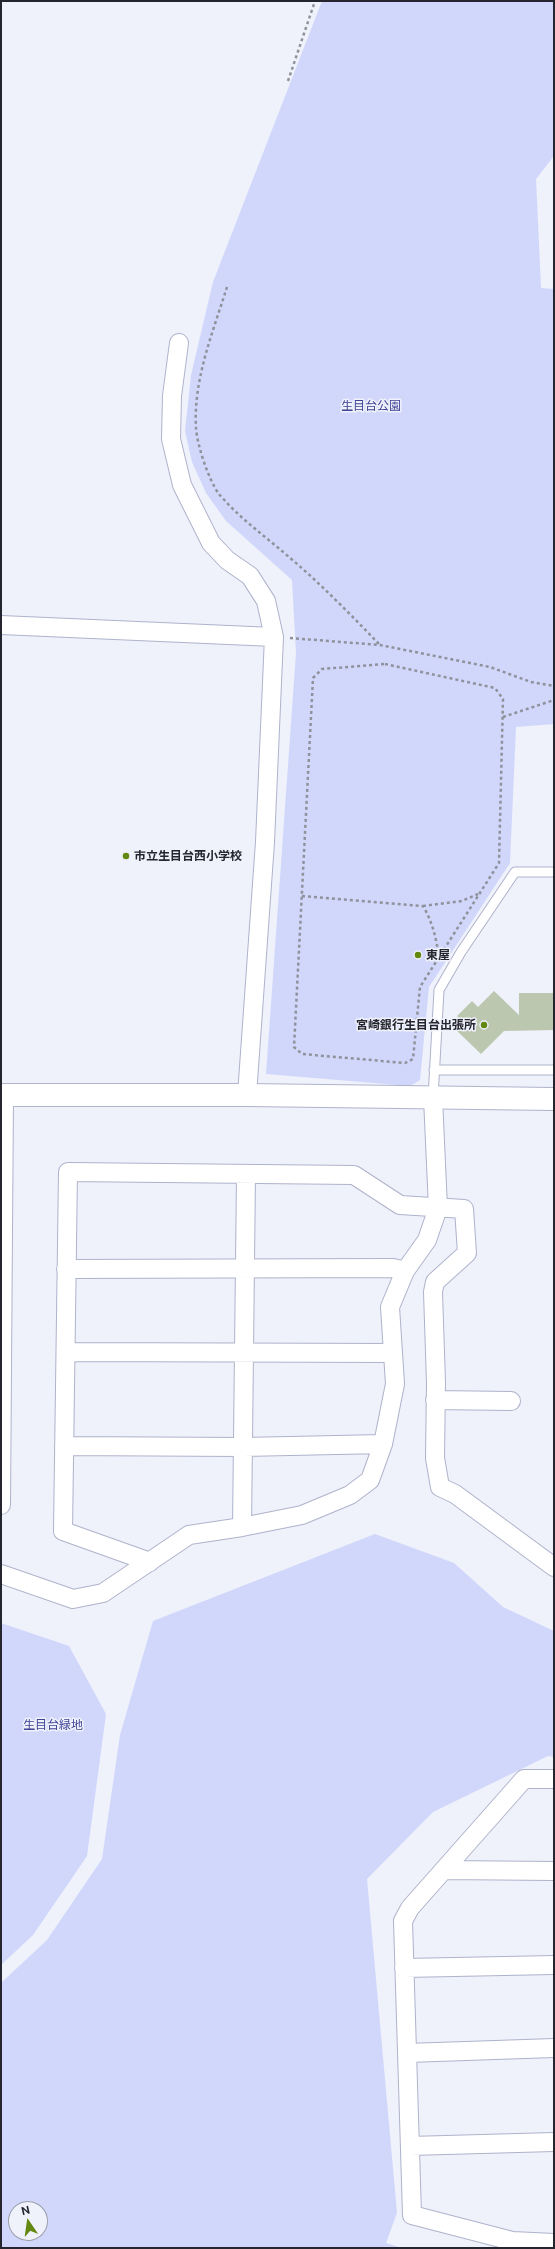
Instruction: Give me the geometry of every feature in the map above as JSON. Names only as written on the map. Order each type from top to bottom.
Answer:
[{"type":"street","points":[[179,343],[172,396],[171,439],[182,485],[211,543],[227,560],[250,576],[266,601],[278,637],[247,1095]]},
{"type":"street","points":[[1,625],[278,637]]},
{"type":"street","points":[[1,1504],[3,1095],[247,1095],[554,1099]]},
{"type":"street","points":[[1,1574],[73,1599],[103,1593],[188,1535],[242,1527],[302,1515],[350,1496],[370,1480],[383,1444],[395,1384],[390,1308],[405,1271],[427,1240],[438,1208],[433,1098]]},
{"type":"street","points":[[150,1562],[63,1531],[68,1172],[354,1175],[400,1205],[464,1209],[467,1253],[435,1282],[433,1292],[435,1458],[440,1487],[455,1494],[554,1567]]},
{"type":"street","points":[[242,1527],[246,1175]]},
{"type":"street","points":[[66,1268],[393,1268],[405,1271]]},
{"type":"street","points":[[66,1352],[393,1353]]},
{"type":"street","points":[[435,1400],[511,1401]]},
{"type":"street","points":[[64,1446],[243,1447],[383,1444]]},
{"type":"street","points":[[554,1779],[524,1779],[410,1908],[402,1921],[412,2215],[512,2241],[554,2243]]},
{"type":"street","points":[[444,1870],[554,1871]]},
{"type":"street","points":[[404,1968],[554,1965]]},
{"type":"street","points":[[407,2053],[554,2048]]},
{"type":"street","points":[[410,2146],[554,2142]]},
{"type":"lane","points":[[433,1098],[439,990],[460,952],[515,872],[554,872]]},
{"type":"lane","points":[[434,1070],[554,1070]]},
{"type":"path","points":[[288,81],[315,1]]},
{"type":"path","points":[[227,287],[200,377],[196,429],[204,461],[218,492],[239,515],[344,607],[380,645]]},
{"type":"path","points":[[278,637],[380,645],[490,667],[531,682],[554,686]]},
{"type":"path","points":[[385,664],[495,688],[503,699],[499,863],[480,894],[420,987],[413,1059],[405,1063],[302,1054],[294,1047],[313,678],[322,669],[385,664]]},
{"type":"path","points":[[503,717],[554,700]]},
{"type":"path","points":[[302,896],[422,906],[455,902],[480,894]]},
{"type":"path","points":[[422,906],[430,918],[435,933],[439,957]]},
{"type":"green space","name":"生目台公園","points":[[322,1],[554,1],[554,156],[536,179],[541,288],[554,289],[554,724],[516,727],[510,863],[429,987],[420,1080],[410,1086],[266,1074],[296,653],[292,580],[226,521],[206,493],[192,462],[185,431],[191,375],[213,282]]},
{"type":"green space","points":[[375,1534],[454,1563],[503,1607],[554,1631],[554,1757],[548,1756],[433,1812],[367,1879],[397,2213],[386,2243],[402,2248],[1,2248],[1,1983],[47,1940],[102,1859],[120,1735],[153,1621]]},
{"type":"green space","name":"生目台緑地","points":[[1,1623],[69,1646],[106,1714],[87,1856],[33,1935],[1,1965]]},
{"type":"building","points":[[494,991],[519,1015],[519,993],[554,993],[554,1030],[504,1031],[481,1054],[455,1029],[462,1021],[457,1016],[472,1001],[478,1007]]},
{"type":"place","name":"市立生目台西小学校","points":[[126,856]]},
{"type":"place","name":"東屋","points":[[418,955]]},
{"type":"place","name":"宮崎銀行生目台出張所","points":[[484,1025]]}]
